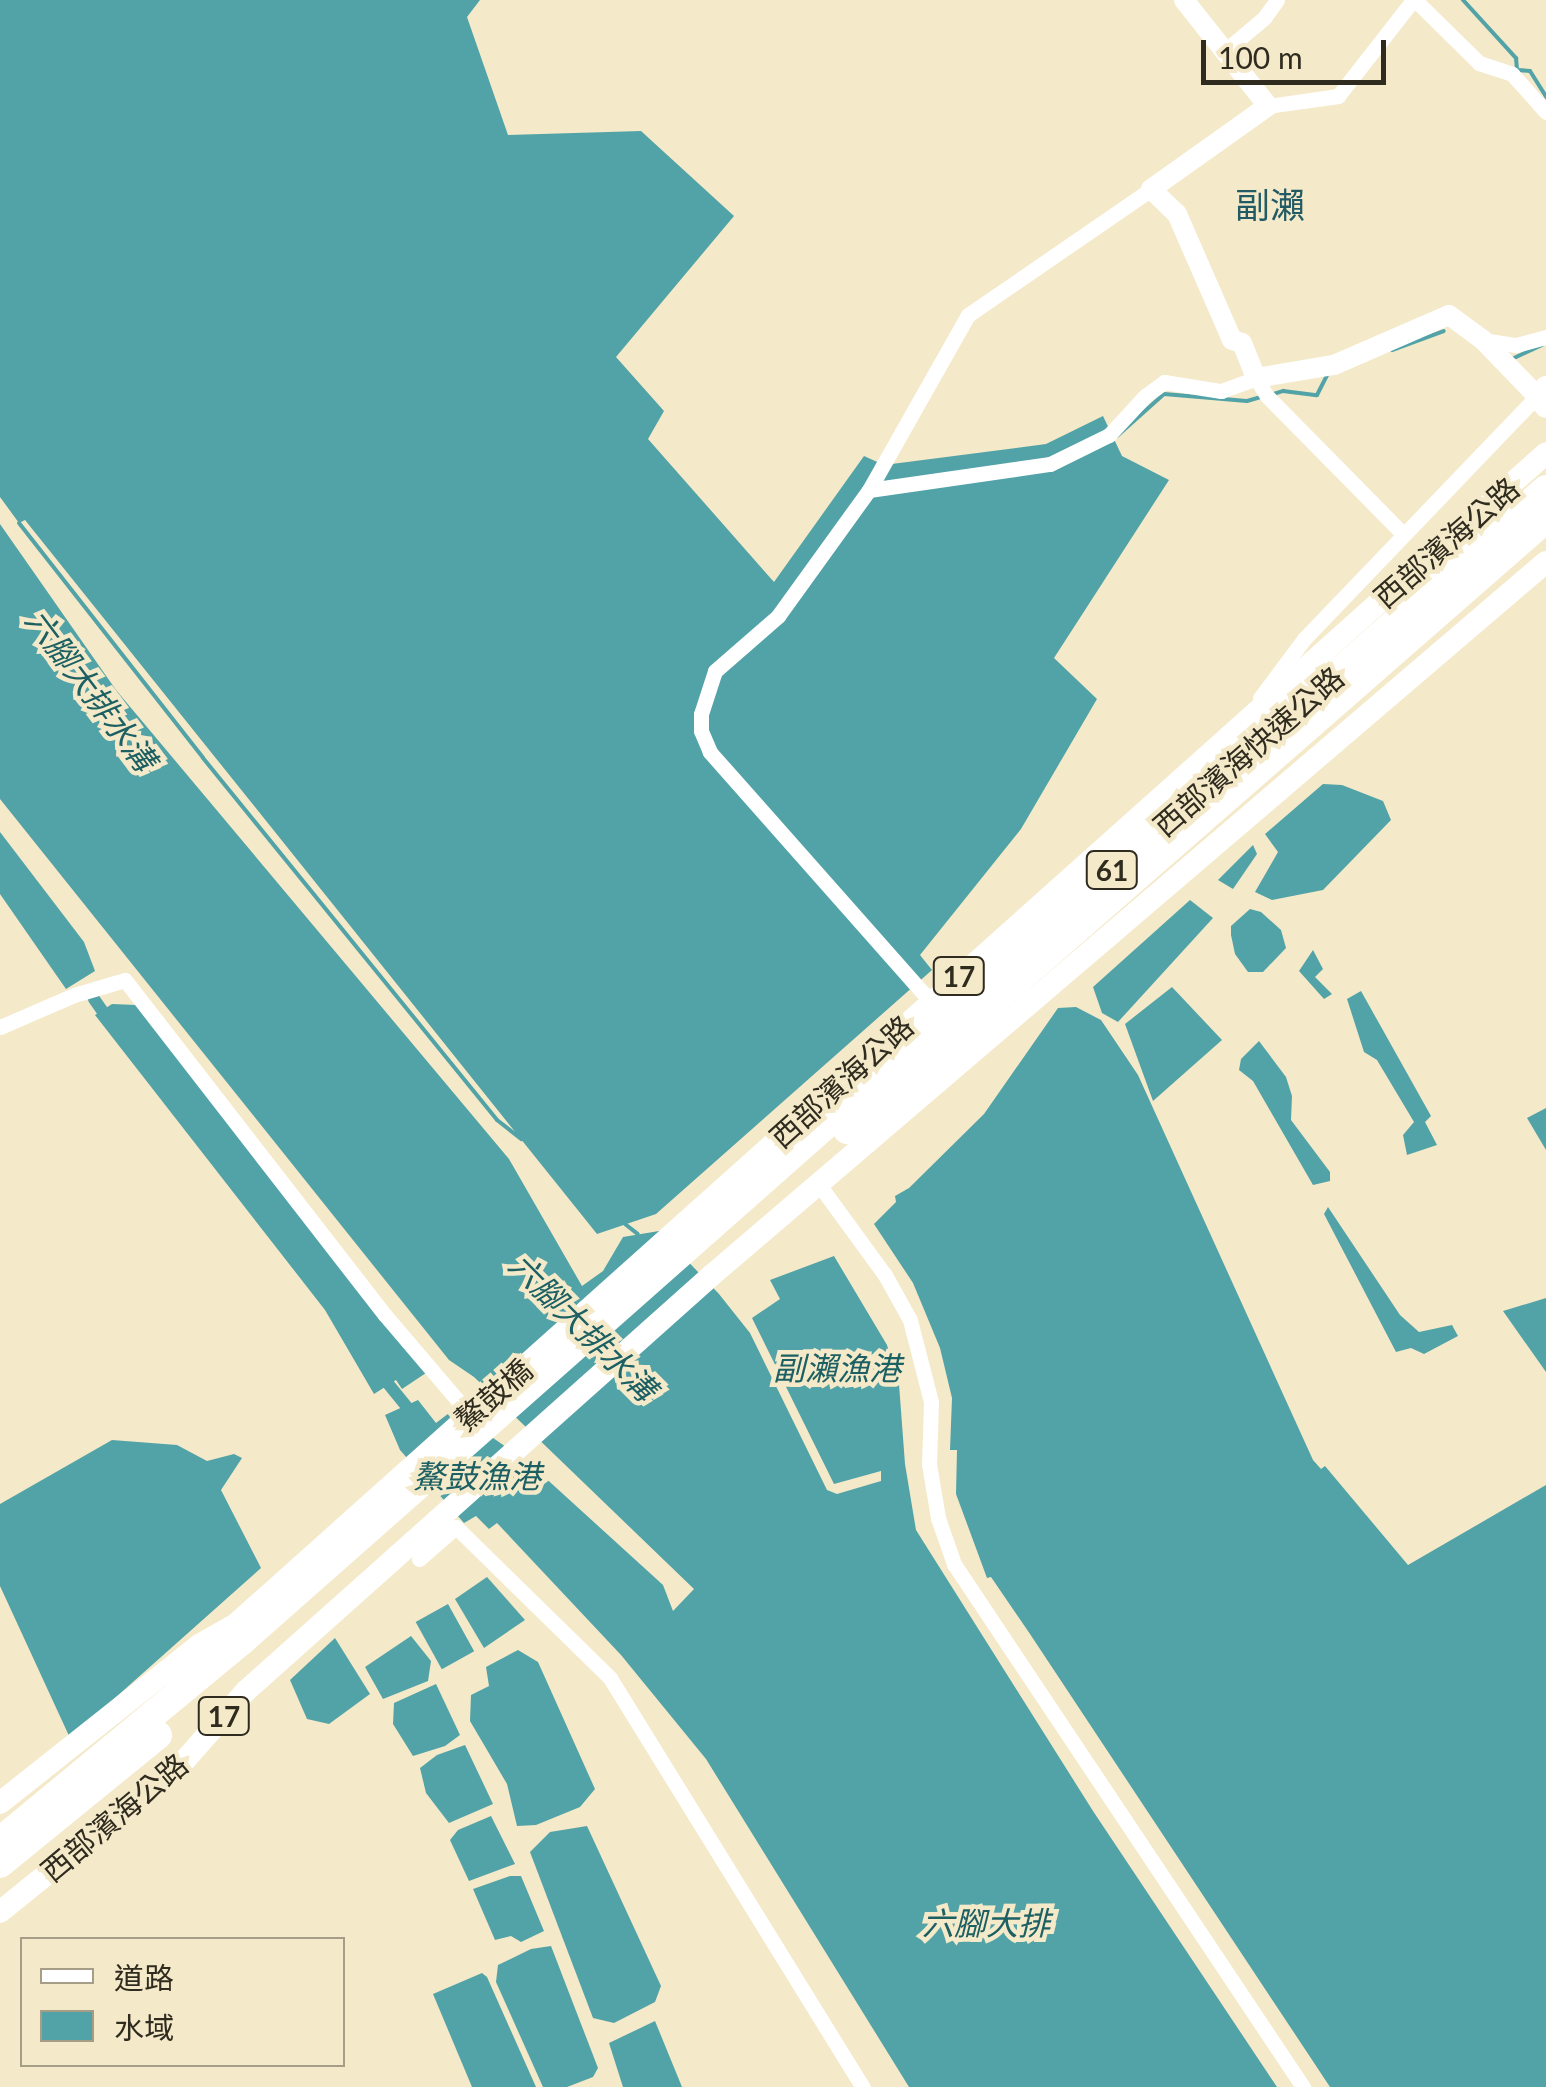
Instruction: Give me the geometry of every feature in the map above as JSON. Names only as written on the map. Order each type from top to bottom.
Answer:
[{"type":"highway","name":"西部濱海快速公路","points":[[690,1256],[1546,490]]},
{"type":"highway","name":"西部濱海快速公路","points":[[690,1256],[1546,519]]},
{"type":"highway","name":"鰲鼓橋","points":[[422,1493],[690,1256]]},
{"type":"highway","name":"61","points":[[0,1841],[422,1493]]},
{"type":"highway","name":"61","points":[[0,1864],[236,1669],[422,1493]]},
{"type":"main road","name":"西部濱海公路","points":[[690,1256],[931,1002],[1546,454]]},
{"type":"main road","name":"17","points":[[690,1256],[820,1186],[1546,562]]},
{"type":"main road","name":"鰲鼓橋","points":[[422,1493],[470,1415],[690,1256]]},
{"type":"main road","name":"西部濱海公路","points":[[0,1912],[178,1768],[422,1493]]},
{"type":"main road","name":"17","points":[[0,1803],[200,1645],[236,1624],[422,1493]]},
{"type":"street","points":[[1184,0],[1268,106]]},
{"type":"street","points":[[1226,50],[1277,0]]},
{"type":"street","points":[[931,1002],[710,752],[700,722],[715,671],[778,616],[868,490],[968,315],[1268,106],[1338,96],[1414,0],[1479,63],[1512,74],[1546,112]]},
{"type":"street","points":[[1151,189],[1176,214],[1232,340],[1242,343],[1268,396],[1402,534]]},
{"type":"street","points":[[868,490],[1050,464],[1109,436],[1144,396],[1164,382],[1221,391],[1256,378],[1334,366],[1448,315],[1483,340],[1543,397],[1402,534],[1304,639],[1243,721]]},
{"type":"street","points":[[1483,340],[1516,346],[1546,337]]},
{"type":"street","points":[[0,1028],[74,995],[125,980],[385,1314],[470,1415]]},
{"type":"street","points":[[820,1186],[885,1275],[919,1348],[932,1402],[929,1464],[938,1518],[954,1564],[1304,2087]]},
{"type":"street","points":[[419,1560],[456,1526],[610,1678],[863,2087]]},
{"type":"water","points":[[0,0],[480,0],[467,17],[508,135],[641,131],[734,216],[616,357],[664,411],[648,439],[774,582],[864,456],[884,465],[1046,444],[1103,416],[1122,456],[1169,480],[1054,658],[1097,699],[1021,829],[920,955],[932,970],[656,1214],[597,1234],[25,520],[19,523],[0,497]]},
{"type":"water","points":[[0,524],[116,690],[509,1159],[582,1286],[603,1271],[623,1237],[659,1231],[750,1333],[827,1490],[837,1494],[881,1481],[881,1471],[834,1484],[752,1318],[780,1299],[770,1280],[834,1256],[887,1345],[899,1384],[905,1464],[916,1530],[1093,1811],[1277,2087],[909,2087],[706,1759],[621,1655],[497,1523],[489,1529],[476,1516],[464,1523],[400,1450],[385,1415],[418,1400],[436,1423],[453,1410],[529,1463],[663,1585],[673,1611],[694,1589],[474,1377],[449,1360],[0,799]]},
{"type":"water","points":[[1323,784],[1342,785],[1383,801],[1391,820],[1323,890],[1272,900],[1255,892],[1278,852],[1265,834]]},
{"type":"water","points":[[0,832],[84,942],[95,971],[66,989],[0,894]]},
{"type":"water","points":[[1253,845],[1257,854],[1233,889],[1218,880]]},
{"type":"water","points":[[1190,900],[1213,918],[1118,1022],[1102,1013],[1093,987]]},
{"type":"water","points":[[1250,909],[1261,912],[1281,930],[1286,948],[1263,972],[1248,972],[1235,954],[1231,935],[1231,926]]},
{"type":"water","points":[[1313,950],[1323,969],[1315,977],[1332,994],[1324,999],[1299,971]]},
{"type":"water","points":[[1172,987],[1222,1040],[1153,1101],[1125,1024]]},
{"type":"water","points":[[1361,991],[1431,1116],[1425,1122],[1437,1145],[1407,1155],[1403,1135],[1414,1122],[1377,1060],[1364,1052],[1347,999]]},
{"type":"water","points":[[112,1004],[136,1005],[426,1373],[402,1389],[396,1380],[374,1394],[325,1310],[95,1015]]},
{"type":"water","points":[[1076,1007],[1101,1020],[1138,1075],[1313,1460],[1321,1469],[1325,1466],[1408,1565],[1546,1485],[1546,2087],[1330,2087],[1030,1634],[991,1577],[987,1578],[956,1494],[957,1450],[950,1450],[952,1398],[940,1348],[913,1283],[874,1224],[896,1202],[895,1196],[909,1188],[984,1114],[1058,1008]]},
{"type":"water","points":[[1259,1041],[1286,1077],[1292,1096],[1291,1120],[1330,1172],[1330,1181],[1313,1185],[1253,1081],[1239,1070],[1241,1059]]},
{"type":"water","points":[[1546,1108],[1546,1150],[1527,1118]]},
{"type":"water","points":[[1328,1207],[1400,1315],[1419,1332],[1452,1325],[1458,1336],[1424,1354],[1411,1348],[1396,1352],[1324,1214]]},
{"type":"water","points":[[1546,1298],[1546,1372],[1503,1311]]},
{"type":"water","points":[[112,1440],[177,1445],[207,1461],[234,1454],[242,1458],[221,1490],[261,1568],[70,1738],[0,1586],[0,1504]]},
{"type":"water","points":[[487,1577],[525,1620],[484,1648],[455,1599]]},
{"type":"water","points":[[448,1604],[474,1651],[442,1669],[416,1622]]},
{"type":"water","points":[[411,1636],[431,1661],[428,1681],[383,1699],[365,1667]]},
{"type":"water","points":[[335,1638],[370,1694],[329,1724],[307,1719],[290,1680]]},
{"type":"water","points":[[518,1650],[538,1662],[595,1789],[580,1807],[536,1825],[517,1826],[507,1784],[470,1721],[471,1695],[489,1686],[486,1667]]},
{"type":"water","points":[[436,1684],[460,1735],[445,1746],[413,1756],[393,1724],[394,1703]]},
{"type":"water","points":[[465,1745],[493,1804],[449,1823],[426,1793],[420,1768],[437,1755]]},
{"type":"water","points":[[491,1816],[515,1864],[469,1881],[450,1840],[458,1830]]},
{"type":"water","points":[[587,1826],[661,1986],[655,2002],[614,2023],[593,2018],[530,1852],[550,1832]]},
{"type":"water","points":[[521,1876],[544,1931],[521,1942],[511,1936],[495,1940],[473,1889]]},
{"type":"water","points":[[551,1946],[598,2068],[593,2077],[567,2087],[543,2087],[496,1982],[498,1965],[531,1949]]},
{"type":"water","points":[[482,1973],[536,2087],[472,2087],[433,1994]]},
{"type":"water","points":[[655,2021],[682,2087],[623,2087],[609,2043]]},
{"type":"waterway","points":[[1463,0],[1516,58],[1517,70],[1530,71],[1546,97]]},
{"type":"waterway","points":[[1392,350],[1444,331]]},
{"type":"waterway","points":[[1514,358],[1542,345]]},
{"type":"waterway","points":[[1270,395],[1283,391],[1317,395],[1327,375]]},
{"type":"waterway","points":[[1117,436],[1164,394],[1247,401],[1261,397]]},
{"type":"waterway","points":[[19,523],[203,758],[497,1120],[521,1139]]},
{"type":"waterway","points":[[94,999],[110,1022]]},
{"type":"waterway","points":[[625,1224],[638,1234]]},
{"type":"waterway","points":[[381,1375],[406,1406]]},
{"type":"district","name":"副瀨","points":[[1270,204]]},
{"type":"water label","name":"六腳大排水溝","points":[[91,690]]},
{"type":"water label","name":"六腳大排水溝","points":[[583,1327]]},
{"type":"water label","name":"副瀨漁港","points":[[837,1368]]},
{"type":"water label","name":"鰲鼓漁港","points":[[477,1476]]},
{"type":"water label","name":"六腳大排","points":[[986,1923]]}]
